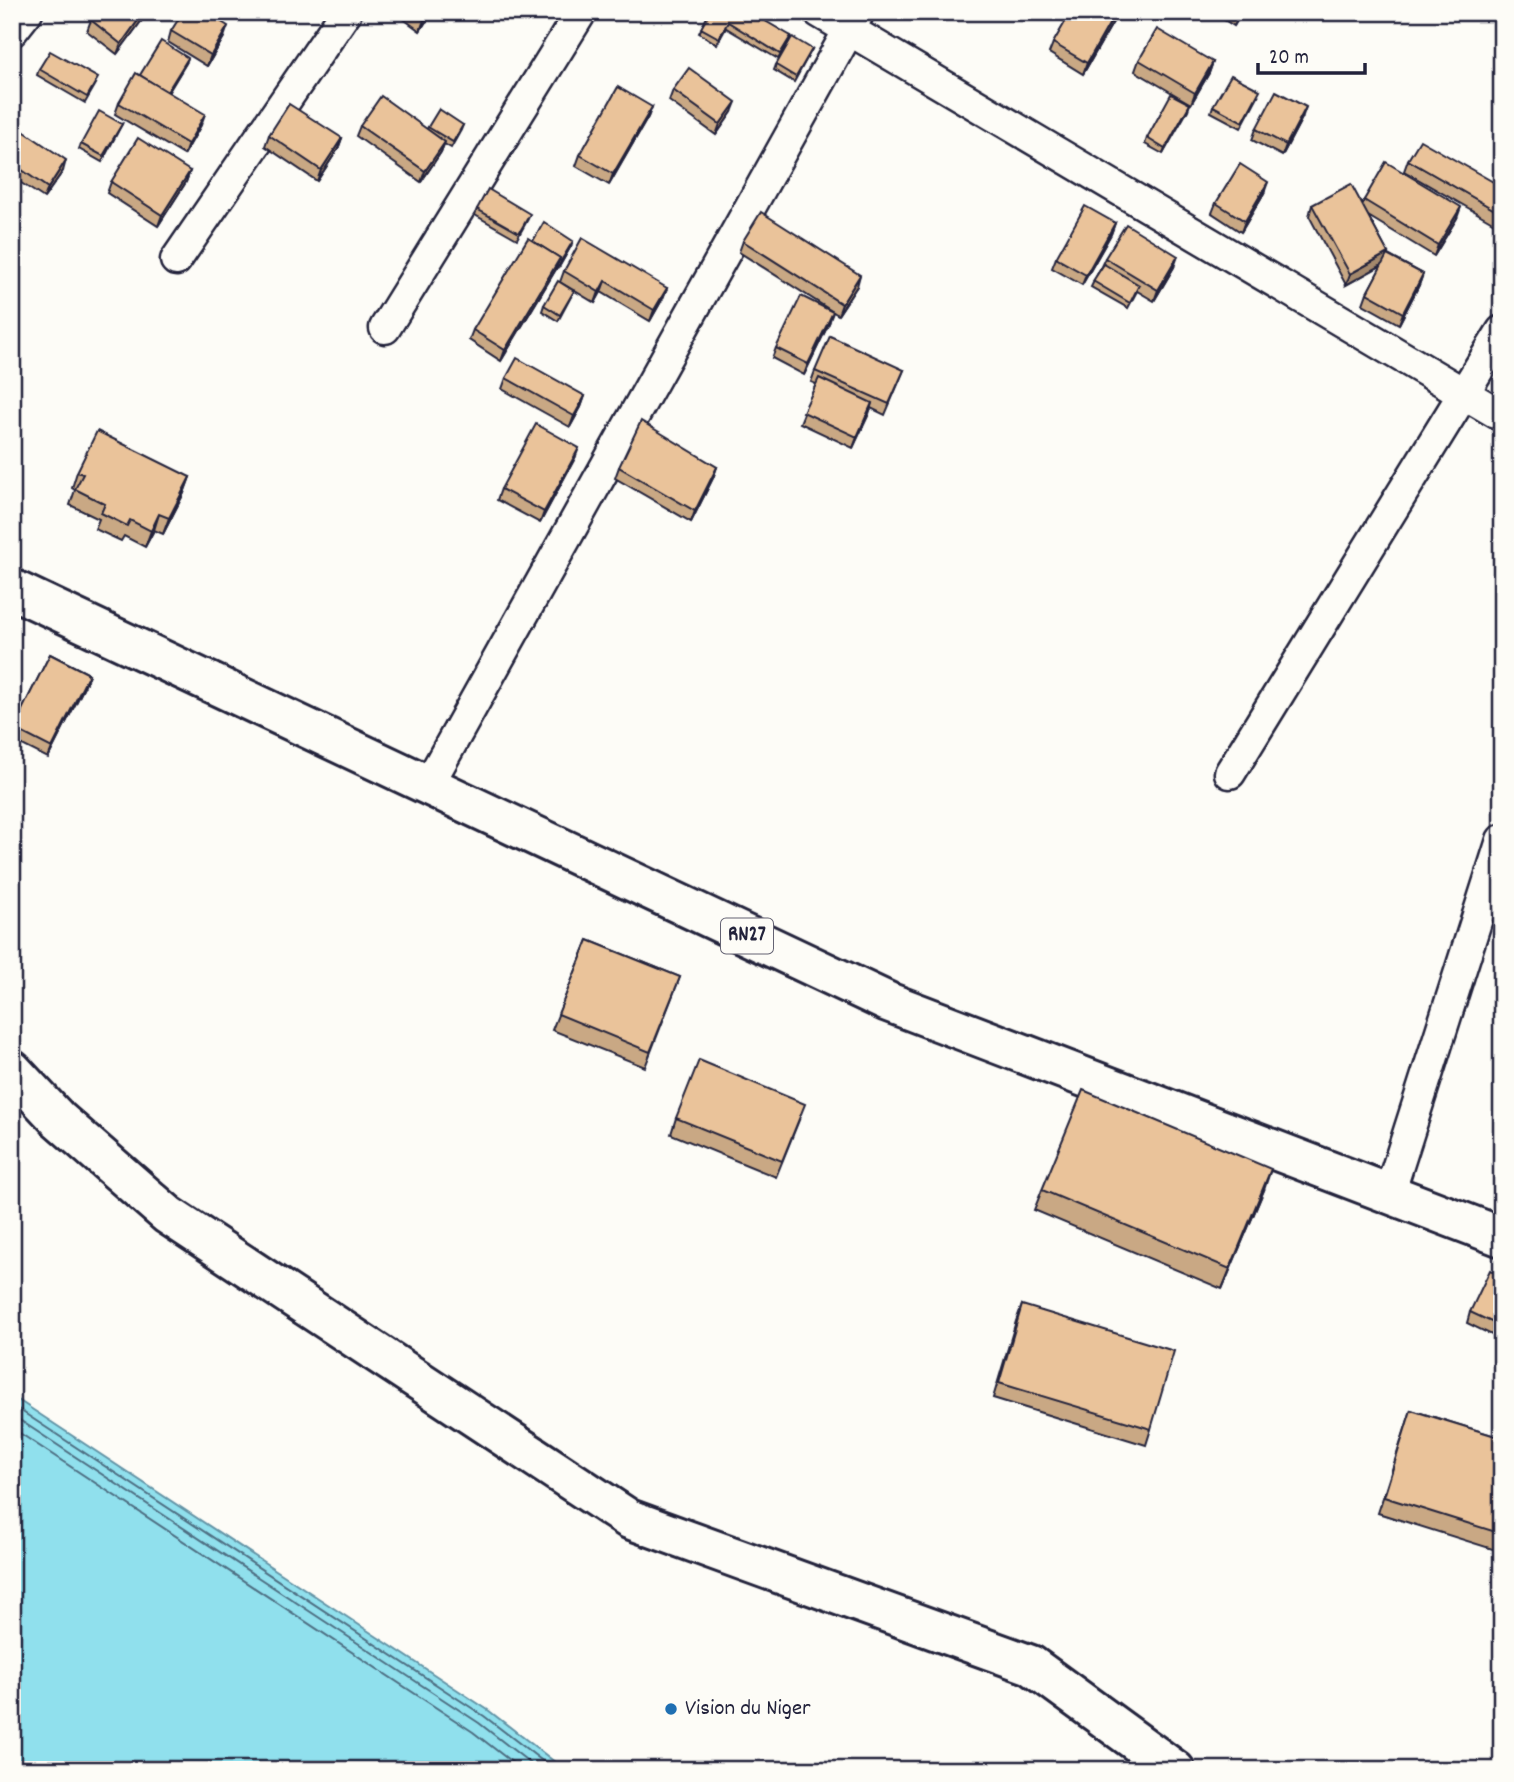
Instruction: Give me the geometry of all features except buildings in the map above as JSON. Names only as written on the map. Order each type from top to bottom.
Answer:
[{"type":"main road","name":"RN27","points":[[12,589],[888,1002],[1502,1237]]},
{"type":"main road","points":[[12,1070],[58,1119],[168,1215],[629,1520],[1031,1665],[1175,1770]]},
{"type":"street","points":[[12,31],[27,12]]},
{"type":"street","points":[[176,260],[346,12]]},
{"type":"street","points":[[385,328],[581,12]]},
{"type":"street","points":[[819,12],[854,21],[1502,416]]},
{"type":"street","points":[[428,786],[854,21]]},
{"type":"street","points":[[1230,773],[1502,331]]},
{"type":"street","points":[[1389,1194],[1502,840]]},
{"type":"shaded area","points":[[12,1111],[21,1120],[21,1213],[12,1272]]},
{"type":"water","points":[[12,1396],[488,1710],[565,1770],[12,1770]]},
{"type":"place","name":"Vision du Niger","points":[[671,1709]]}]
